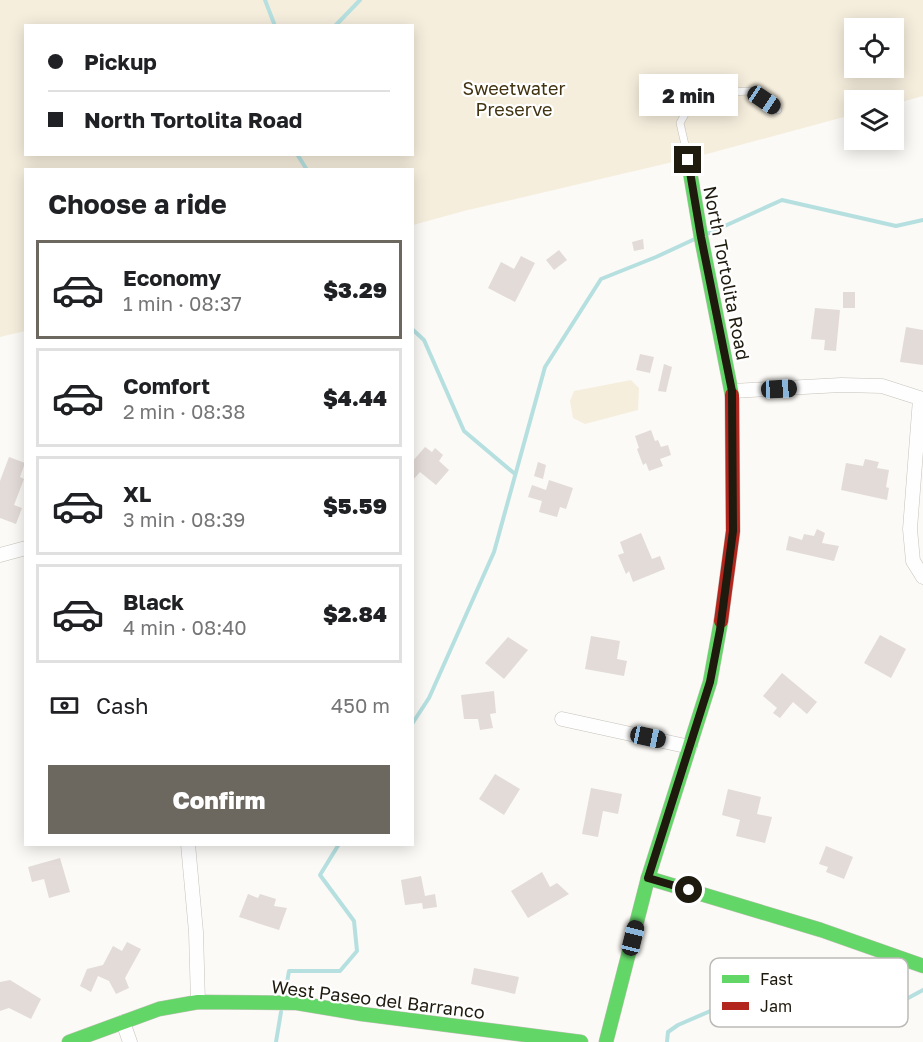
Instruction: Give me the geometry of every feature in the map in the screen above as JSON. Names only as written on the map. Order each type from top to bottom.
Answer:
[{"type":"street","name":"North Tortolita Road","points":[[606,1042],[648,878],[710,682],[720,630],[733,531],[732,391],[688,160]]},
{"type":"street","points":[[732,391],[852,385],[882,386],[922,399],[910,529],[914,561],[923,577]]},
{"type":"street","points":[[0,555],[24,549]]},
{"type":"street","points":[[562,719],[690,747]]},
{"type":"street","points":[[188,846],[196,932],[198,1002]]},
{"type":"street","points":[[648,878],[810,926],[903,958]]},
{"type":"street","points":[[908,960],[923,966]]},
{"type":"street","name":"West Paseo del Barranco","points":[[69,1042],[159,1010],[198,1002],[297,1003],[362,1014],[581,1042]]},
{"type":"street","points":[[123,1022],[130,1042]]},
{"type":"lane","points":[[688,160],[680,123],[690,105],[706,96],[750,91],[778,110]]},
{"type":"green space","name":"Sweetwater Preserve","points":[[0,0],[923,0],[923,96],[904,101],[904,90],[844,90],[844,117],[707,154],[414,225],[414,168],[24,168],[24,331],[0,337]]},
{"type":"green space","points":[[631,380],[639,388],[638,410],[585,424],[573,418],[570,401],[574,391]]},
{"type":"building","points":[[643,239],[644,249],[634,251],[632,242]]},
{"type":"building","points":[[559,250],[567,260],[554,270],[546,260]]},
{"type":"building","points":[[521,256],[535,263],[515,302],[488,288],[501,262],[514,269]]},
{"type":"building","points":[[843,292],[855,292],[855,308],[843,308]]},
{"type":"building","points":[[815,308],[840,310],[836,351],[824,350],[825,340],[811,339]]},
{"type":"building","points":[[906,327],[923,330],[923,365],[900,362]]},
{"type":"building","points":[[640,354],[654,357],[650,373],[636,370]]},
{"type":"building","points":[[664,364],[672,367],[666,392],[658,391]]},
{"type":"building","points":[[651,430],[655,441],[658,440],[661,447],[668,445],[671,455],[660,459],[663,466],[649,471],[646,463],[643,465],[635,436]]},
{"type":"building","points":[[425,447],[432,452],[435,448],[443,455],[439,461],[449,470],[436,485],[420,472],[414,479],[414,460]]},
{"type":"building","points":[[9,457],[24,463],[20,477],[24,479],[14,505],[22,508],[16,524],[0,518],[0,481]]},
{"type":"building","points":[[865,459],[879,462],[877,468],[889,470],[886,487],[889,488],[887,500],[841,490],[846,463],[863,466]]},
{"type":"building","points":[[538,462],[546,465],[543,479],[534,476]]},
{"type":"building","points":[[549,480],[573,488],[566,509],[560,507],[557,517],[539,512],[542,501],[528,497],[532,485],[546,490]]},
{"type":"building","points":[[817,529],[825,533],[822,543],[839,546],[834,561],[786,550],[789,536],[802,540],[804,534],[814,536]]},
{"type":"building","points":[[641,533],[652,559],[660,556],[665,569],[633,582],[629,571],[626,574],[618,555],[624,553],[620,542]]},
{"type":"building","points":[[880,635],[906,649],[891,678],[864,663]]},
{"type":"building","points":[[591,636],[620,641],[617,659],[627,661],[624,676],[585,669]]},
{"type":"building","points":[[508,637],[528,650],[504,679],[485,663]]},
{"type":"building","points":[[782,673],[817,702],[807,714],[793,702],[780,718],[773,713],[777,708],[763,696]]},
{"type":"building","points":[[494,691],[496,713],[490,714],[493,728],[480,730],[478,719],[464,719],[461,695]]},
{"type":"building","points":[[495,774],[520,789],[504,815],[479,799]]},
{"type":"building","points":[[591,788],[622,794],[618,814],[603,811],[598,837],[582,834]]},
{"type":"building","points":[[728,789],[761,797],[757,814],[772,817],[765,843],[736,836],[740,820],[722,815]]},
{"type":"building","points":[[826,846],[853,857],[844,879],[826,872],[828,867],[819,864]]},
{"type":"building","points":[[60,858],[70,892],[49,898],[44,879],[32,882],[28,867]]},
{"type":"building","points":[[542,872],[550,887],[557,883],[569,894],[528,918],[511,891]]},
{"type":"building","points":[[421,876],[425,896],[435,894],[437,907],[423,909],[422,903],[405,905],[401,880]]},
{"type":"building","points":[[248,894],[258,898],[260,894],[276,899],[274,906],[287,908],[279,930],[239,917]]},
{"type":"building","points":[[127,942],[141,949],[125,978],[129,988],[116,994],[109,981],[98,976],[91,992],[80,986],[87,969],[103,965],[113,946],[122,951]]},
{"type":"building","points":[[474,968],[519,977],[515,994],[471,984]]},
{"type":"building","points":[[10,980],[41,999],[31,1019],[9,1008],[0,1011],[0,982]]},
{"type":"waterway","points":[[265,0],[274,24]]},
{"type":"waterway","points":[[337,24],[360,0]]},
{"type":"waterway","points":[[298,156],[306,168]]},
{"type":"waterway","points":[[707,234],[782,200],[896,226],[923,220]]},
{"type":"waterway","points":[[414,721],[429,698],[494,552],[545,367],[601,279],[697,238]]},
{"type":"waterway","points":[[414,331],[424,340],[464,431],[515,474]]},
{"type":"waterway","points":[[285,994],[289,971],[340,971],[357,951],[354,921],[320,875],[338,846]]},
{"type":"waterway","points":[[908,998],[923,990]]},
{"type":"waterway","points":[[667,1042],[668,1032],[678,1025],[710,1011]]},
{"type":"waterway","points":[[276,1042],[281,1012]]},
{"type":"traffic: fast","points":[[688,160],[732,395]]},
{"type":"traffic: fast","points":[[606,1042],[648,878],[710,682],[721,621]]},
{"type":"traffic: fast","points":[[648,878],[821,930],[900,958]]},
{"type":"traffic: fast","points":[[908,961],[923,966]]},
{"type":"traffic: fast","points":[[69,1042],[159,1009],[198,1002],[297,1003],[362,1014],[581,1042]]},
{"type":"traffic: jam","points":[[721,621],[733,531],[732,395]]},
{"type":"route","points":[[688,160],[732,391],[733,531],[720,630],[710,682],[648,878],[689,890]]}]
